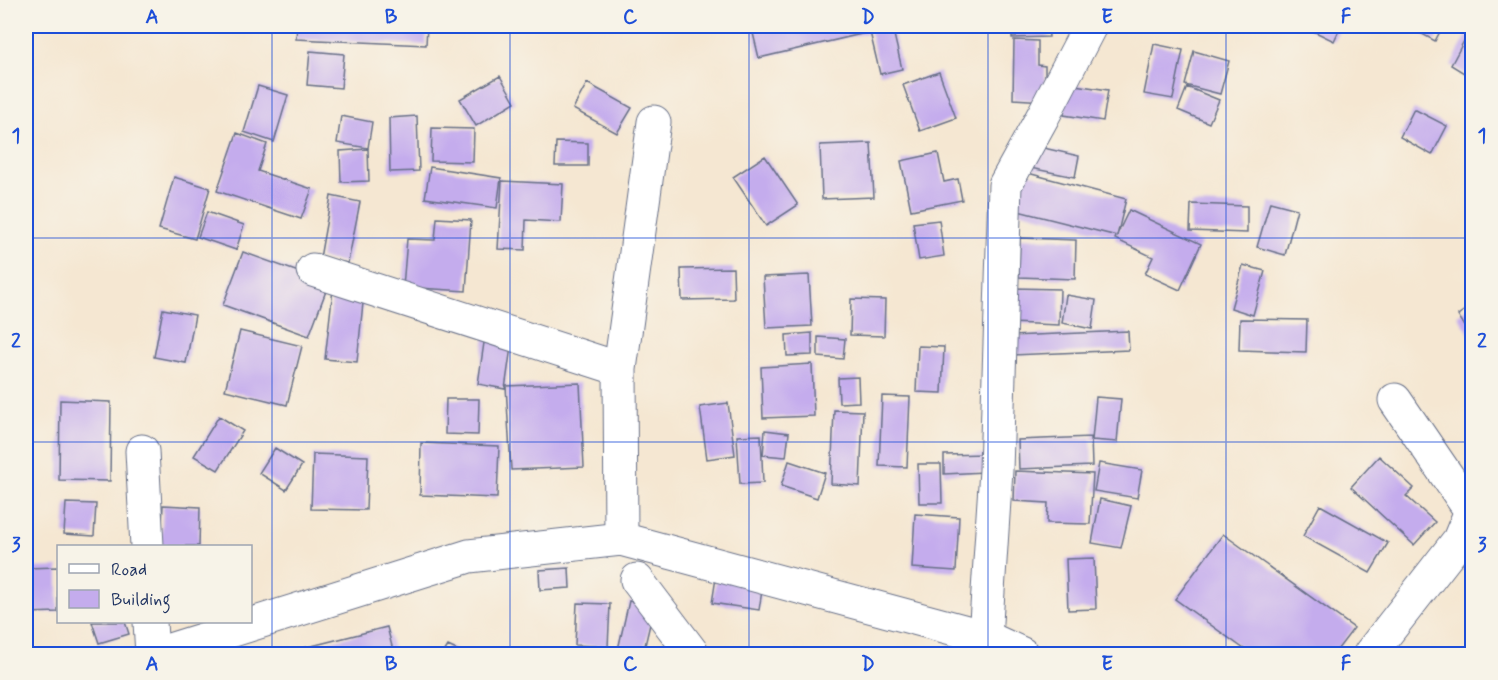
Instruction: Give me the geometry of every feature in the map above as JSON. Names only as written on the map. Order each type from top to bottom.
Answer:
[{"type":"street","points":[[985,637],[996,470],[1005,185],[1090,26]]},
{"type":"street","points":[[621,539],[620,369],[654,122]]},
{"type":"street","points":[[313,270],[620,369]]},
{"type":"street","points":[[1370,654],[1459,540],[1471,511],[1395,400]]},
{"type":"street","points":[[142,451],[147,545]]},
{"type":"street","points":[[157,654],[469,555],[621,539],[985,637],[1022,654]]},
{"type":"street","points":[[637,580],[693,654]]},
{"type":"street","points":[[150,623],[152,654]]},
{"type":"building","points":[[297,26],[427,26],[426,45],[296,39]]},
{"type":"building","points":[[769,26],[892,26],[902,69],[880,74],[870,32],[759,58],[752,29]]},
{"type":"building","points":[[1011,26],[1048,26],[1049,37],[1012,38]]},
{"type":"building","points":[[1303,26],[1341,26],[1334,41]]},
{"type":"building","points":[[1412,26],[1443,26],[1435,41],[1411,28]]},
{"type":"building","points":[[1472,26],[1472,78],[1451,65]]},
{"type":"building","points":[[1014,40],[1038,41],[1038,65],[1045,66],[1045,101],[1013,99]]},
{"type":"building","points":[[1154,44],[1183,50],[1173,99],[1144,94]]},
{"type":"building","points":[[310,51],[344,54],[341,88],[307,85]]},
{"type":"building","points":[[1194,51],[1229,61],[1220,94],[1185,85]]},
{"type":"building","points":[[939,72],[956,118],[920,131],[903,85]]},
{"type":"building","points":[[500,76],[515,102],[476,126],[460,99]]},
{"type":"building","points":[[587,83],[632,108],[617,133],[573,109]]},
{"type":"building","points":[[1068,84],[1108,90],[1103,121],[1064,115]]},
{"type":"building","points":[[258,86],[288,95],[274,142],[244,132]]},
{"type":"building","points":[[1187,87],[1219,100],[1209,123],[1178,110]]},
{"type":"building","points":[[1414,109],[1447,126],[1432,155],[1400,137]]},
{"type":"building","points":[[341,116],[372,122],[368,148],[337,143]]},
{"type":"building","points":[[417,116],[419,171],[390,172],[389,118]]},
{"type":"building","points":[[432,128],[474,129],[473,162],[431,161]]},
{"type":"building","points":[[237,133],[267,144],[258,171],[312,189],[301,219],[217,191]]},
{"type":"building","points":[[556,142],[588,143],[588,166],[555,166]]},
{"type":"building","points":[[871,143],[874,197],[822,199],[820,145]]},
{"type":"building","points":[[1035,146],[1079,156],[1075,177],[1030,168]]},
{"type":"building","points":[[368,149],[369,181],[341,182],[340,151]]},
{"type":"building","points":[[938,153],[944,182],[958,179],[962,200],[911,210],[901,161]]},
{"type":"building","points":[[765,156],[798,205],[766,226],[733,177]]},
{"type":"building","points":[[430,167],[501,178],[497,208],[425,198]]},
{"type":"building","points":[[1024,172],[1126,199],[1117,236],[1014,210]]},
{"type":"building","points":[[174,177],[210,188],[195,239],[159,229]]},
{"type":"building","points":[[502,181],[563,184],[561,222],[526,220],[525,250],[498,249]]},
{"type":"building","points":[[331,196],[360,202],[348,263],[320,258]]},
{"type":"building","points":[[1270,202],[1297,209],[1285,255],[1257,247]]},
{"type":"building","points":[[1191,204],[1247,206],[1247,233],[1190,231]]},
{"type":"building","points":[[1129,210],[1201,244],[1180,290],[1145,274],[1153,257],[1115,239]]},
{"type":"building","points":[[207,212],[244,225],[236,250],[198,237]]},
{"type":"building","points":[[437,218],[471,220],[466,291],[403,287],[407,239],[435,240]]},
{"type":"building","points":[[939,220],[944,256],[919,260],[913,223]]},
{"type":"building","points":[[1020,238],[1076,240],[1075,279],[1019,277]]},
{"type":"building","points":[[243,252],[329,283],[309,336],[223,305]]},
{"type":"building","points":[[1243,265],[1265,271],[1253,315],[1231,308]]},
{"type":"building","points":[[733,268],[734,299],[682,300],[681,269]]},
{"type":"building","points":[[809,275],[812,326],[766,328],[763,277]]},
{"type":"building","points":[[1012,288],[1060,289],[1059,325],[1010,323]]},
{"type":"building","points":[[333,289],[364,293],[357,362],[325,359]]},
{"type":"building","points":[[1066,295],[1096,300],[1092,329],[1062,323]]},
{"type":"building","points":[[851,299],[885,300],[884,336],[850,335]]},
{"type":"building","points":[[1472,305],[1472,338],[1458,315]]},
{"type":"building","points":[[163,309],[195,315],[186,363],[154,357]]},
{"type":"building","points":[[1240,319],[1307,320],[1306,352],[1239,350]]},
{"type":"building","points":[[240,331],[302,346],[287,405],[225,390]]},
{"type":"building","points":[[1128,331],[1129,350],[1012,355],[1011,336]]},
{"type":"building","points":[[812,333],[812,355],[787,356],[786,335]]},
{"type":"building","points":[[485,336],[512,340],[505,389],[478,384]]},
{"type":"building","points":[[818,337],[845,339],[843,359],[818,357]]},
{"type":"building","points":[[918,346],[944,347],[942,393],[916,392]]},
{"type":"building","points":[[812,364],[814,416],[763,418],[761,367]]},
{"type":"building","points":[[858,377],[859,402],[839,403],[838,378]]},
{"type":"building","points":[[580,383],[584,467],[511,470],[506,386]]},
{"type":"building","points":[[882,396],[910,397],[907,467],[879,466]]},
{"type":"building","points":[[1096,397],[1121,399],[1117,442],[1092,440]]},
{"type":"building","points":[[446,399],[479,399],[478,435],[445,434]]},
{"type":"building","points":[[60,400],[111,402],[110,481],[59,480]]},
{"type":"building","points":[[728,403],[735,455],[707,459],[700,407]]},
{"type":"building","points":[[834,410],[863,411],[860,486],[831,484]]},
{"type":"building","points":[[219,416],[243,431],[218,470],[194,456]]},
{"type":"building","points":[[765,430],[789,433],[786,457],[763,455]]},
{"type":"building","points":[[761,435],[763,483],[740,484],[737,436]]},
{"type":"building","points":[[1091,437],[1092,466],[1019,469],[1018,440]]},
{"type":"building","points":[[421,443],[499,446],[497,498],[420,495]]},
{"type":"building","points":[[275,448],[302,465],[286,490],[259,473]]},
{"type":"building","points":[[313,454],[368,456],[366,510],[311,509]]},
{"type":"building","points":[[985,454],[985,472],[944,474],[944,455]]},
{"type":"building","points":[[1379,456],[1414,488],[1406,496],[1435,522],[1414,545],[1351,487]]},
{"type":"building","points":[[789,461],[825,473],[817,498],[781,486]]},
{"type":"building","points":[[1099,463],[1142,470],[1137,498],[1094,491]]},
{"type":"building","points":[[918,464],[941,464],[942,503],[919,503]]},
{"type":"building","points":[[1015,471],[1093,474],[1090,524],[1047,523],[1048,503],[1014,501]]},
{"type":"building","points":[[1100,499],[1131,506],[1121,548],[1092,543]]},
{"type":"building","points":[[66,503],[96,504],[94,536],[64,534]]},
{"type":"building","points":[[163,505],[200,507],[199,545],[161,545]]},
{"type":"building","points":[[1320,505],[1388,543],[1370,573],[1303,536]]},
{"type":"building","points":[[915,514],[959,517],[956,571],[912,568]]},
{"type":"building","points":[[1223,534],[1354,628],[1334,654],[1251,654],[1175,599]]},
{"type":"building","points":[[1094,558],[1096,609],[1068,610],[1066,559]]},
{"type":"building","points":[[57,567],[57,612],[26,613],[26,568]]},
{"type":"building","points":[[569,568],[570,588],[540,590],[539,570]]},
{"type":"building","points":[[716,578],[763,584],[759,610],[712,603]]},
{"type":"building","points":[[629,601],[654,607],[643,654],[617,654]]},
{"type":"building","points":[[577,603],[610,604],[608,647],[575,645]]},
{"type":"building","points":[[92,623],[125,623],[129,634],[99,643]]},
{"type":"building","points":[[387,627],[394,654],[280,654]]},
{"type":"building","points":[[448,646],[465,654],[443,654]]}]
